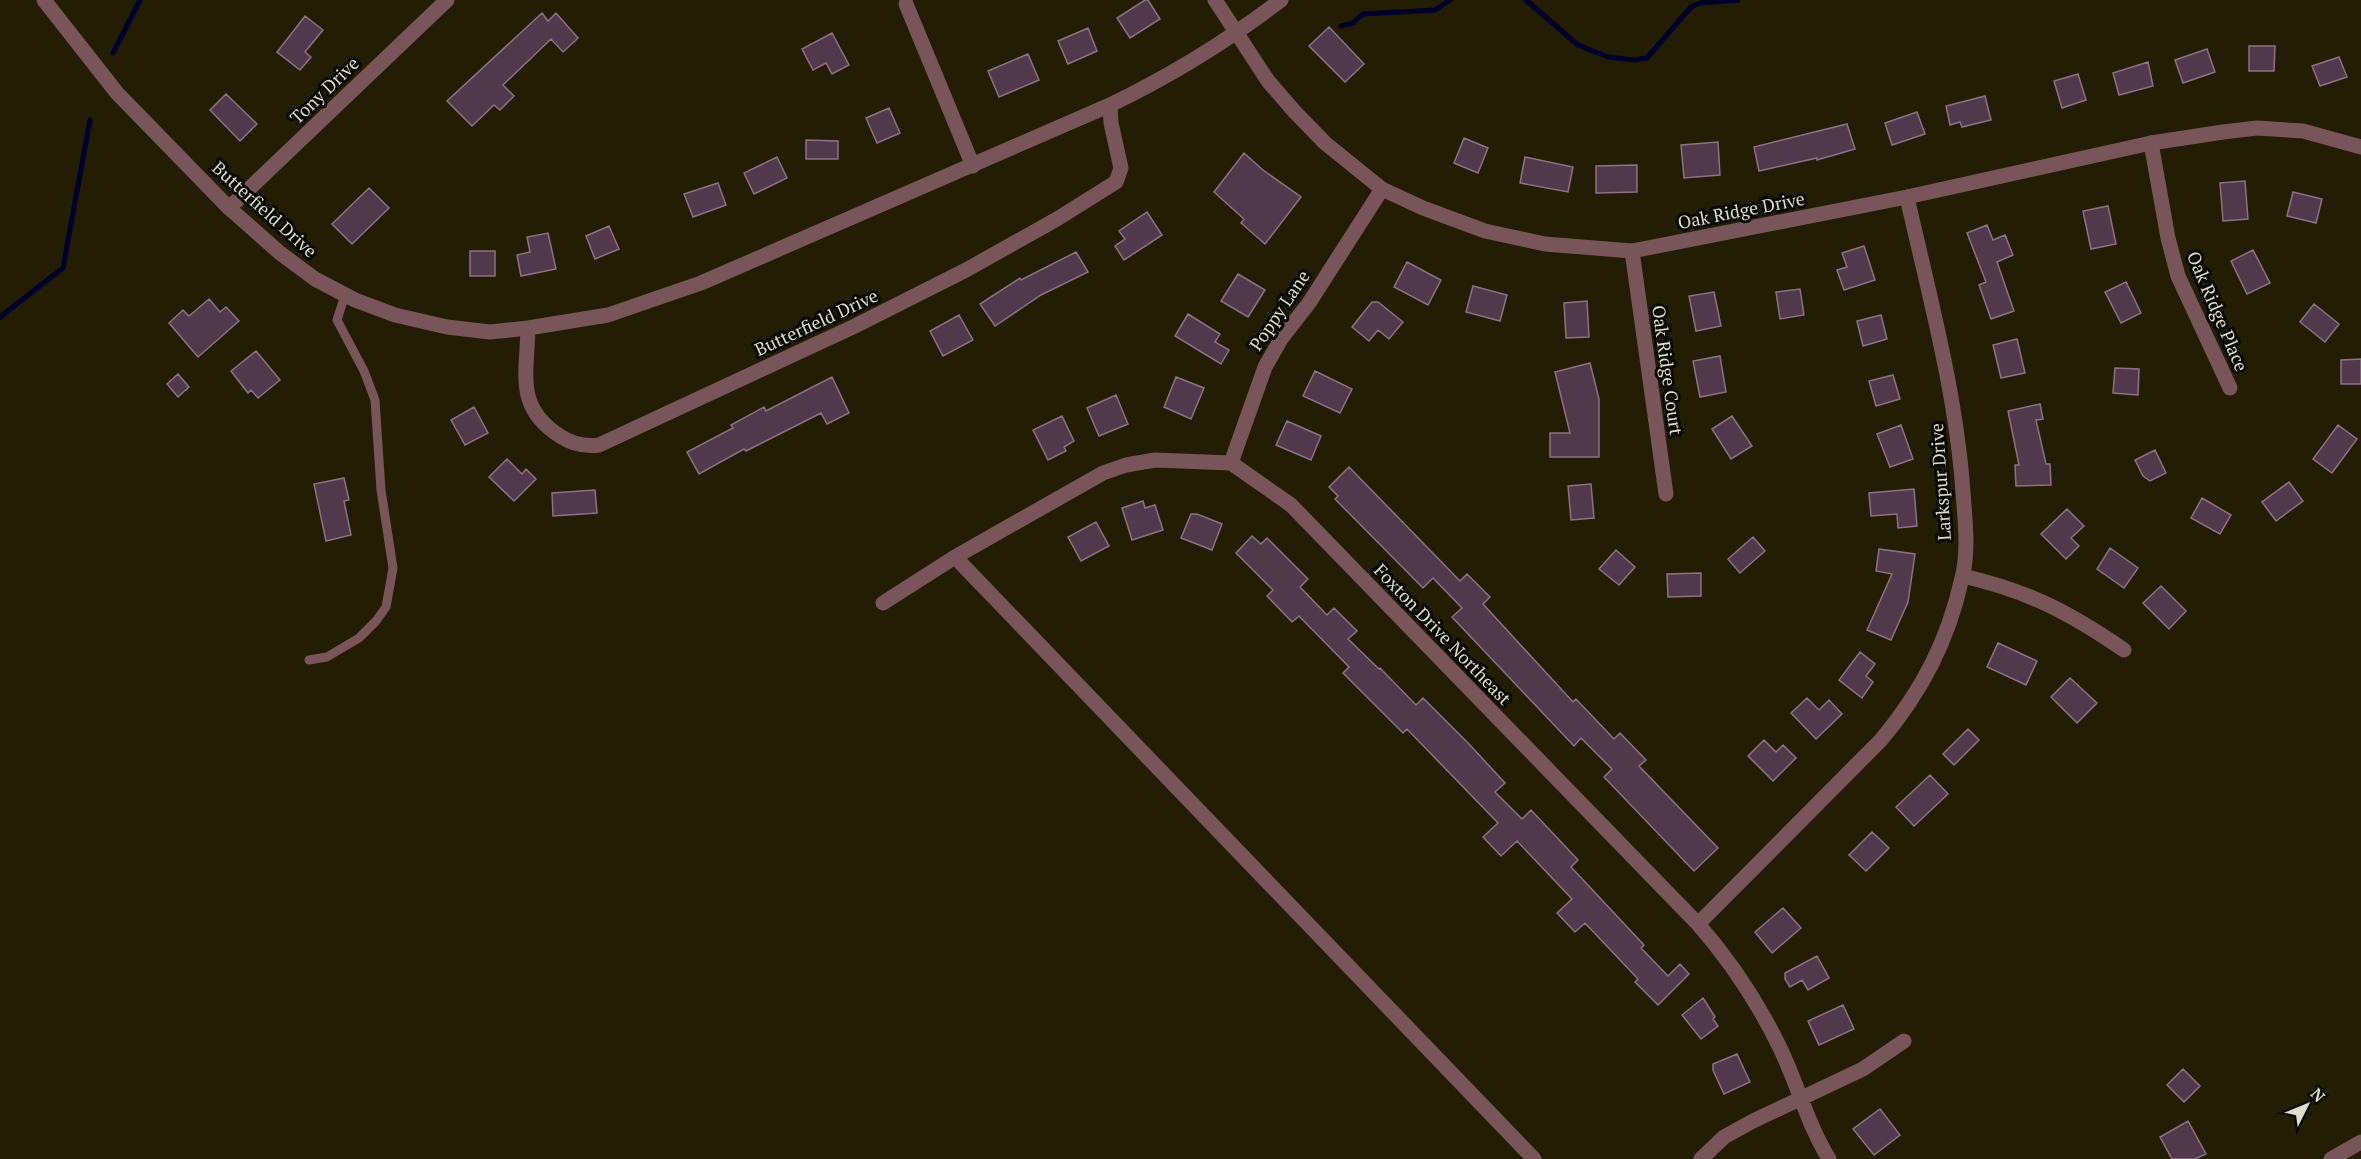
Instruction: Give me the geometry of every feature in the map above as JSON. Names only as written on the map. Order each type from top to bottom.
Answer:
[{"type":"street","name":"Butterfield Drive","points":[[44,0],[117,93],[229,208],[297,266],[315,279],[345,295],[395,315],[447,327],[490,332],[608,315],[701,283],[973,166],[1164,79],[1236,34],[1281,0]]},
{"type":"street","name":"Tony Drive","points":[[229,208],[447,0]]},
{"type":"street","name":"Oak Ridge Drive","points":[[1215,0],[1268,81],[1294,111],[1325,143],[1382,189],[1423,208],[1485,231],[1545,244],[1632,251],[1907,197],[2151,143],[2257,128],[2302,130],[2361,147]]},
{"type":"street","points":[[906,4],[973,166]]},
{"type":"street","name":"Butterfield Drive","points":[[528,328],[526,384],[530,406],[540,420],[566,441],[591,446],[599,445],[855,326],[966,270],[1058,219],[1116,182],[1121,168],[1111,123],[1110,105]]},
{"type":"street","name":"Oak Ridge Place","points":[[2151,143],[2168,238],[2178,276],[2230,388]]},
{"type":"street","name":"Poppy Lane","points":[[1231,463],[1265,367],[1281,339],[1309,303],[1382,189]]},
{"type":"street","name":"Larkspur Drive","points":[[1698,924],[1881,740],[1907,709],[1928,674],[1947,631],[1963,576],[1966,527],[1953,400],[1907,197]]},
{"type":"street","name":"Oak Ridge Court","points":[[1632,251],[1666,494]]},
{"type":"street","points":[[883,603],[955,557],[1104,472],[1155,460],[1231,463]]},
{"type":"street","name":"Foxton Drive Northeast","points":[[1231,463],[1291,505],[1698,924],[1729,960],[1754,997],[1782,1051],[1816,1137],[1829,1159]]},
{"type":"street","points":[[955,557],[1534,1159]]},
{"type":"street","points":[[1963,576],[1998,584],[2035,597],[2088,625],[2124,650]]},
{"type":"street","points":[[1701,1159],[1724,1137],[1863,1069],[1904,1041]]},
{"type":"street","points":[[2331,1159],[2361,1142]]},
{"type":"lane","points":[[309,660],[327,657],[359,638],[376,621],[386,607],[393,568],[381,490],[375,400],[364,371],[337,320],[345,295]]},
{"type":"building","points":[[1148,0],[1160,19],[1130,38],[1117,18]]},
{"type":"building","points":[[542,13],[548,21],[556,13],[578,38],[563,52],[551,39],[503,85],[514,96],[500,110],[494,105],[472,126],[447,101]]},
{"type":"building","points":[[305,16],[323,30],[305,52],[311,57],[300,70],[277,52]]},
{"type":"building","points":[[1329,27],[1364,64],[1345,82],[1309,46]]},
{"type":"building","points":[[1088,28],[1097,51],[1068,64],[1058,41]]},
{"type":"building","points":[[832,33],[849,65],[832,74],[826,63],[813,70],[802,49]]},
{"type":"building","points":[[2249,46],[2275,46],[2274,71],[2249,71]]},
{"type":"building","points":[[2207,49],[2215,72],[2183,83],[2175,60]]},
{"type":"building","points":[[1028,54],[1039,80],[999,97],[988,71]]},
{"type":"building","points":[[2339,57],[2347,77],[2320,86],[2312,66]]},
{"type":"building","points":[[2148,62],[2153,86],[2119,95],[2113,73]]},
{"type":"building","points":[[2078,74],[2086,100],[2062,108],[2054,81]]},
{"type":"building","points":[[226,94],[257,124],[240,141],[210,110]]},
{"type":"building","points":[[1985,96],[1991,120],[1962,127],[1960,122],[1950,125],[1946,106]]},
{"type":"building","points":[[889,108],[900,133],[877,143],[866,118]]},
{"type":"building","points":[[1917,112],[1925,134],[1892,145],[1885,123]]},
{"type":"building","points":[[1847,124],[1855,149],[1817,160],[1817,158],[1759,171],[1754,147]]},
{"type":"building","points":[[1464,138],[1488,148],[1478,173],[1454,163]]},
{"type":"building","points":[[806,140],[838,141],[838,159],[806,159]]},
{"type":"building","points":[[1718,142],[1720,175],[1684,178],[1681,145]]},
{"type":"building","points":[[1244,153],[1263,170],[1301,197],[1265,244],[1241,223],[1244,219],[1214,192]]},
{"type":"building","points":[[777,157],[787,178],[754,194],[744,173]]},
{"type":"building","points":[[1525,157],[1573,167],[1568,192],[1520,183]]},
{"type":"building","points":[[1637,165],[1637,192],[1596,193],[1596,166]]},
{"type":"building","points":[[2245,181],[2248,219],[2223,221],[2220,183]]},
{"type":"building","points":[[718,183],[726,205],[693,217],[684,194]]},
{"type":"building","points":[[369,188],[389,208],[352,244],[332,224]]},
{"type":"building","points":[[2293,192],[2322,199],[2316,223],[2287,216]]},
{"type":"building","points":[[2108,206],[2116,244],[2091,249],[2083,211]]},
{"type":"building","points":[[1147,212],[1162,235],[1124,260],[1115,246],[1125,239],[1119,231]]},
{"type":"building","points":[[1987,225],[1993,240],[2005,235],[2013,255],[1997,262],[2014,311],[1991,319],[1979,285],[1986,282],[1967,233]]},
{"type":"building","points":[[609,226],[619,249],[595,259],[586,236]]},
{"type":"building","points":[[548,233],[556,269],[521,276],[517,255],[530,252],[527,237]]},
{"type":"building","points":[[1864,246],[1875,280],[1844,290],[1837,270],[1847,267],[1842,253]]},
{"type":"building","points":[[2253,250],[2270,283],[2247,294],[2231,261]]},
{"type":"building","points":[[470,251],[495,251],[495,276],[470,276]]},
{"type":"building","points":[[1076,252],[1088,272],[1041,295],[995,326],[980,304],[1020,278],[1021,280]]},
{"type":"building","points":[[1407,262],[1441,280],[1428,305],[1394,287]]},
{"type":"building","points":[[1238,274],[1265,290],[1248,317],[1221,301]]},
{"type":"building","points":[[2126,282],[2141,313],[2121,323],[2105,292]]},
{"type":"building","points":[[1473,286],[1507,295],[1500,321],[1466,312]]},
{"type":"building","points":[[1800,289],[1804,315],[1780,319],[1776,292]]},
{"type":"building","points":[[1714,292],[1721,326],[1696,331],[1689,296]]},
{"type":"building","points":[[209,299],[220,312],[226,307],[239,321],[198,357],[169,323],[183,310],[189,316]]},
{"type":"building","points":[[1587,301],[1589,337],[1566,338],[1564,303]]},
{"type":"building","points":[[1372,302],[1378,302],[1403,322],[1389,339],[1378,330],[1369,341],[1352,327]]},
{"type":"building","points":[[2314,304],[2339,324],[2325,342],[2300,322]]},
{"type":"building","points":[[1188,314],[1220,334],[1215,342],[1229,350],[1221,364],[1175,336]]},
{"type":"building","points":[[959,315],[973,340],[943,356],[930,331]]},
{"type":"building","points":[[1881,315],[1887,339],[1863,346],[1857,321]]},
{"type":"building","points":[[2017,339],[2025,373],[2001,378],[1993,345]]},
{"type":"building","points":[[256,351],[280,380],[258,398],[251,390],[248,393],[231,371]]},
{"type":"building","points":[[1720,356],[1726,392],[1700,397],[1693,361]]},
{"type":"building","points":[[2361,359],[2361,384],[2341,384],[2341,360]]},
{"type":"building","points":[[1590,363],[1599,399],[1599,457],[1550,457],[1550,433],[1570,433],[1555,372]]},
{"type":"building","points":[[2115,368],[2139,369],[2138,395],[2113,393]]},
{"type":"building","points":[[1315,371],[1352,389],[1340,413],[1303,396]]},
{"type":"building","points":[[178,374],[189,387],[178,397],[167,384]]},
{"type":"building","points":[[1893,375],[1900,399],[1876,406],[1869,381]]},
{"type":"building","points":[[832,377],[849,413],[827,424],[821,413],[746,451],[744,449],[699,474],[687,452],[733,428],[731,425],[764,407],[766,411]]},
{"type":"building","points":[[1176,377],[1204,388],[1191,419],[1164,407]]},
{"type":"building","points":[[1116,395],[1128,424],[1099,436],[1087,408]]},
{"type":"building","points":[[2040,404],[2043,419],[2036,420],[2046,464],[2050,464],[2051,485],[2016,486],[2015,465],[2019,465],[2008,411]]},
{"type":"building","points":[[474,407],[488,433],[465,445],[451,420]]},
{"type":"building","points":[[1062,416],[1074,441],[1064,447],[1066,451],[1048,460],[1033,430]]},
{"type":"building","points":[[1732,416],[1752,446],[1731,459],[1712,429]]},
{"type":"building","points":[[1287,421],[1321,436],[1311,460],[1276,445]]},
{"type":"building","points":[[1901,425],[1913,459],[1890,467],[1877,434]]},
{"type":"building","points":[[2338,425],[2357,439],[2332,473],[2313,459]]},
{"type":"building","points":[[2155,450],[2166,473],[2150,481],[2143,476],[2135,460]]},
{"type":"building","points":[[507,459],[522,474],[526,469],[536,479],[514,501],[489,477]]},
{"type":"building","points":[[1349,467],[1460,581],[1467,574],[1490,597],[1483,604],[1573,702],[1576,699],[1614,739],[1620,733],[1646,760],[1639,766],[1718,848],[1694,871],[1604,777],[1612,769],[1581,738],[1574,746],[1452,617],[1462,608],[1433,578],[1423,588],[1335,499],[1338,496],[1329,487]]},
{"type":"building","points":[[344,478],[349,500],[344,501],[351,535],[326,541],[314,484]]},
{"type":"building","points":[[2289,482],[2303,501],[2276,521],[2262,502]]},
{"type":"building","points":[[1591,484],[1594,518],[1571,520],[1568,486]]},
{"type":"building","points":[[1914,489],[1917,526],[1898,528],[1897,514],[1871,516],[1869,493]]},
{"type":"building","points":[[595,490],[597,513],[553,516],[552,493]]},
{"type":"building","points":[[2202,498],[2231,515],[2220,534],[2191,518]]},
{"type":"building","points":[[1143,501],[1145,508],[1155,505],[1163,530],[1132,540],[1122,508]]},
{"type":"building","points":[[2067,509],[2084,526],[2071,538],[2079,546],[2066,559],[2041,534]]},
{"type":"building","points":[[1191,514],[1197,514],[1222,524],[1212,550],[1181,538]]},
{"type":"building","points":[[1096,522],[1109,546],[1081,561],[1068,537]]},
{"type":"building","points":[[1252,536],[1261,544],[1267,538],[1308,579],[1300,587],[1327,615],[1334,608],[1357,631],[1348,639],[1416,705],[1423,698],[1469,744],[1505,783],[1495,792],[1522,819],[1531,810],[1578,860],[1571,867],[1644,945],[1641,948],[1668,976],[1680,964],[1689,974],[1658,1005],[1635,982],[1638,979],[1585,923],[1575,932],[1557,913],[1572,899],[1517,841],[1501,856],[1483,837],[1498,823],[1407,729],[1403,733],[1343,673],[1349,667],[1299,616],[1292,622],[1267,596],[1273,590],[1236,553]]},
{"type":"building","points":[[1753,537],[1765,551],[1740,573],[1728,559]]},
{"type":"building","points":[[2110,548],[2138,568],[2124,588],[2097,569]]},
{"type":"building","points":[[1879,549],[1915,554],[1908,602],[1891,640],[1867,630],[1892,574],[1876,571]]},
{"type":"building","points":[[1616,550],[1635,567],[1619,585],[1599,569]]},
{"type":"building","points":[[1701,573],[1701,596],[1668,597],[1667,574]]},
{"type":"building","points":[[2161,586],[2186,611],[2169,629],[2143,603]]},
{"type":"building","points":[[1998,643],[2037,661],[2026,685],[1987,667]]},
{"type":"building","points":[[1860,652],[1875,664],[1866,676],[1873,682],[1862,698],[1839,680]]},
{"type":"building","points":[[2070,678],[2097,703],[2077,723],[2051,697]]},
{"type":"building","points":[[1807,698],[1819,710],[1829,700],[1842,714],[1816,739],[1791,713]]},
{"type":"building","points":[[1968,729],[1979,740],[1954,765],[1943,754]]},
{"type":"building","points":[[1764,740],[1776,752],[1783,745],[1796,758],[1773,781],[1748,756]]},
{"type":"building","points":[[1930,775],[1948,794],[1914,826],[1896,807]]},
{"type":"building","points":[[1872,832],[1889,848],[1866,871],[1849,855]]},
{"type":"building","points":[[1783,908],[1801,928],[1772,953],[1755,932]]},
{"type":"building","points":[[1817,956],[1829,978],[1808,990],[1802,980],[1790,987],[1785,979],[1785,973]]},
{"type":"building","points":[[1703,998],[1718,1026],[1701,1039],[1682,1015]]},
{"type":"building","points":[[1843,1005],[1854,1029],[1819,1045],[1808,1021]]},
{"type":"building","points":[[1737,1054],[1750,1082],[1724,1094],[1713,1070],[1713,1064]]},
{"type":"building","points":[[2183,1069],[2200,1086],[2184,1102],[2167,1085]]},
{"type":"building","points":[[1880,1109],[1900,1135],[1874,1155],[1853,1129]]},
{"type":"building","points":[[2188,1121],[2206,1154],[2195,1159],[2172,1159],[2160,1137]]},
{"type":"waterway","points":[[113,53],[140,0]]},
{"type":"waterway","points":[[1341,26],[1353,23],[1363,14],[1435,10],[1450,0]]},
{"type":"waterway","points":[[1526,0],[1578,45],[1608,57],[1634,60],[1647,58],[1691,7],[1700,3],[1738,0]]},
{"type":"waterway","points":[[0,317],[63,268],[90,120]]}]
